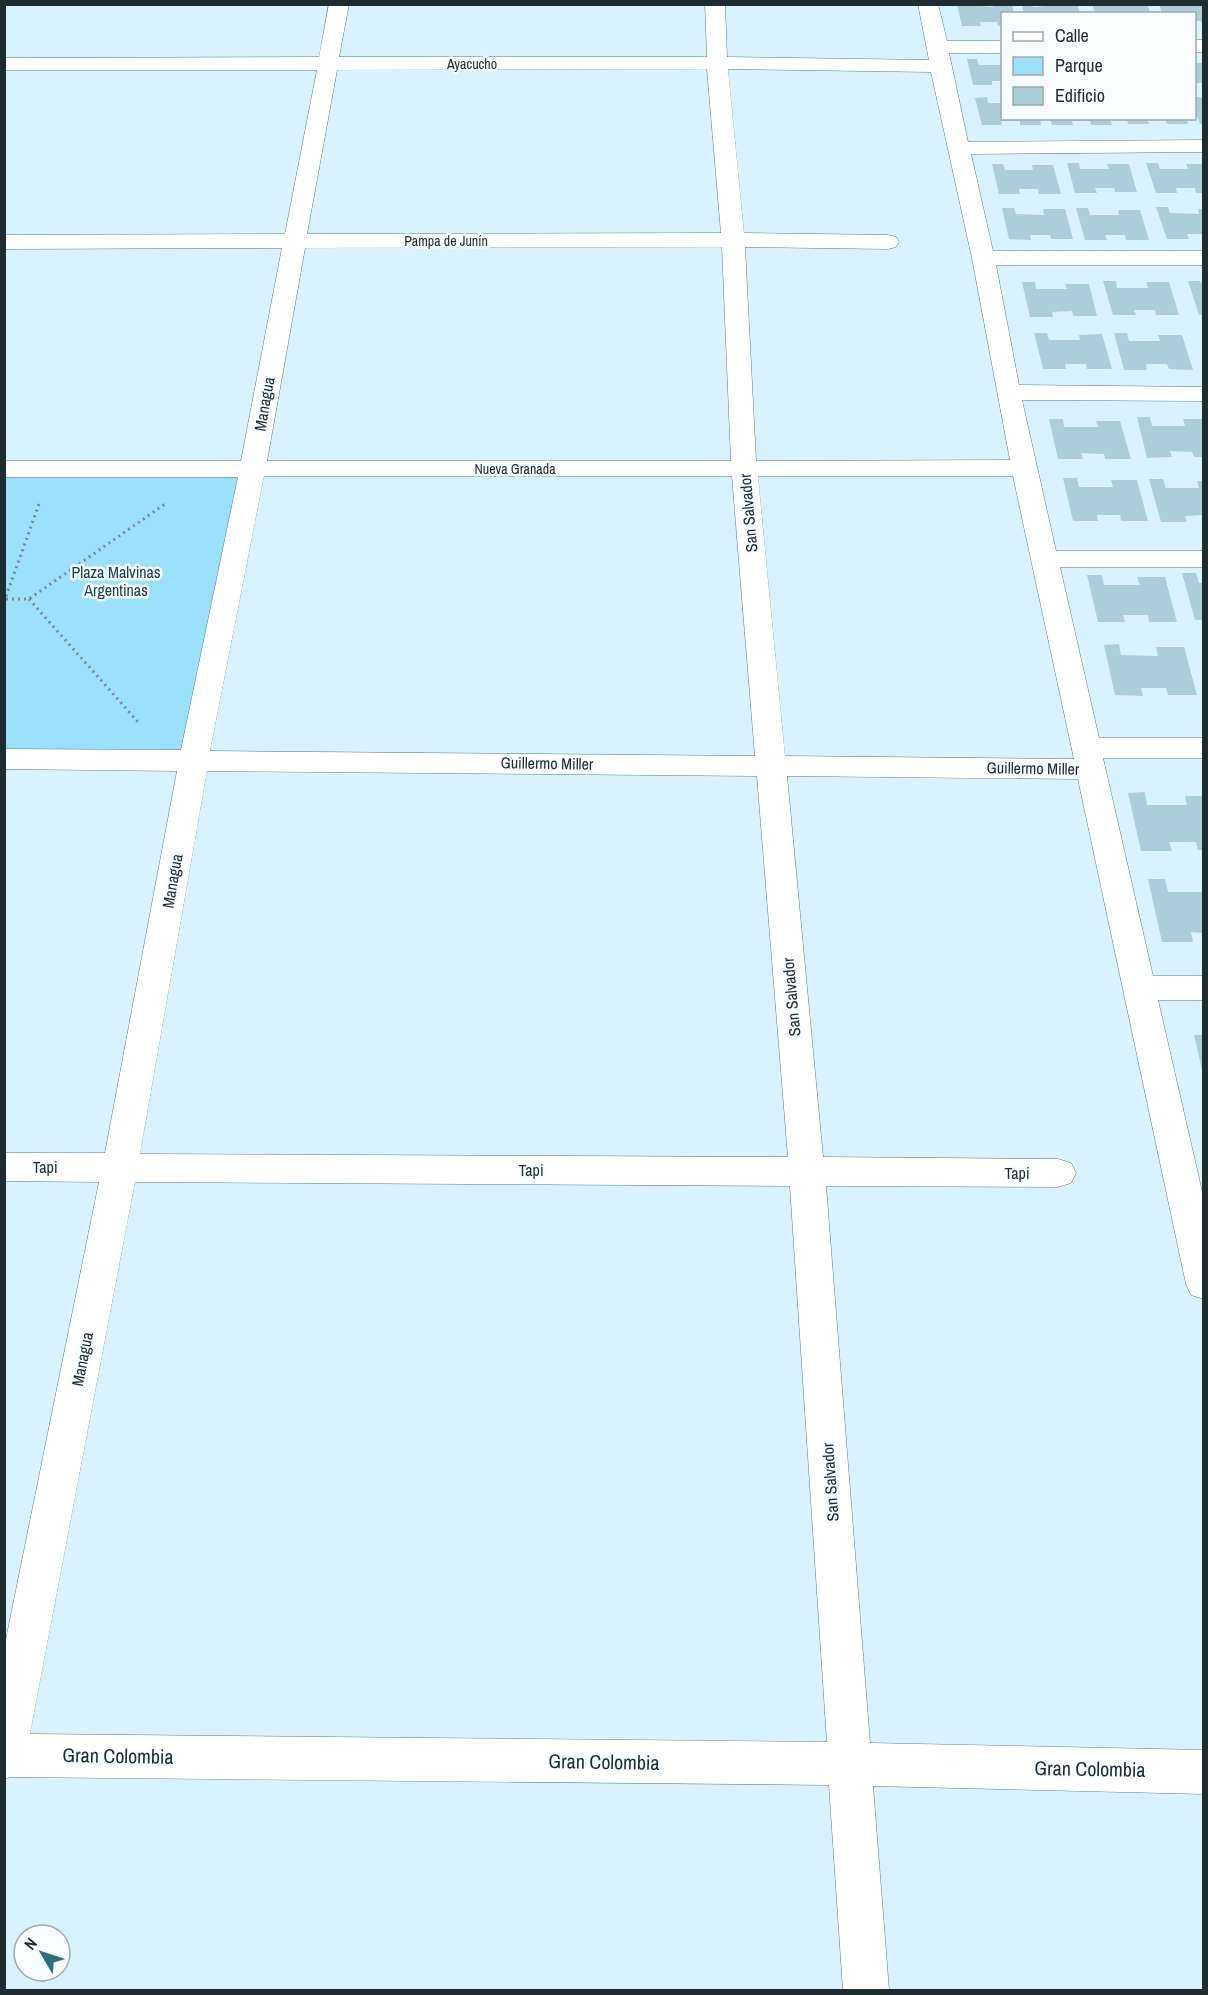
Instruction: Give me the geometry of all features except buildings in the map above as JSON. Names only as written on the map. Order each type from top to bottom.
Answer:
[{"type":"street","name":"Managua","points":[[5,1756],[120,1167],[183,759],[252,470],[339,4]]},
{"type":"street","name":"San Salvador","points":[[715,4],[717,63],[733,240],[744,468],[807,1172],[852,1764],[866,1990]]},
{"type":"street","points":[[928,4],[983,258],[1008,392],[1141,988],[1202,1274]]},
{"type":"street","name":"Ayacucho","points":[[4,64],[717,63],[939,57],[1001,47]]},
{"type":"street","points":[[960,148],[1203,146]]},
{"type":"street","name":"Pampa de Junín","points":[[4,242],[733,240],[888,242]]},
{"type":"street","points":[[983,258],[1203,258]]},
{"type":"street","points":[[1008,392],[1203,394]]},
{"type":"street","name":"Nueva Granada","points":[[4,469],[1025,468]]},
{"type":"street","points":[[1046,560],[1203,559]]},
{"type":"street","name":"Guillermo Miller","points":[[4,759],[769,765],[1088,758],[1203,748]]},
{"type":"street","points":[[1141,988],[1203,988]]},
{"type":"street","name":"Tapi","points":[[4,1167],[1058,1173]]},
{"type":"street","name":"Gran Colombia","points":[[5,1756],[852,1764],[1203,1772]]},
{"type":"path","points":[[51,469],[5,600],[28,599],[215,470]]},
{"type":"path","points":[[28,599],[183,759]]},
{"type":"green space","name":"Plaza Malvinas Argentinas","points":[[5,469],[252,470],[194,759],[5,759]]}]
